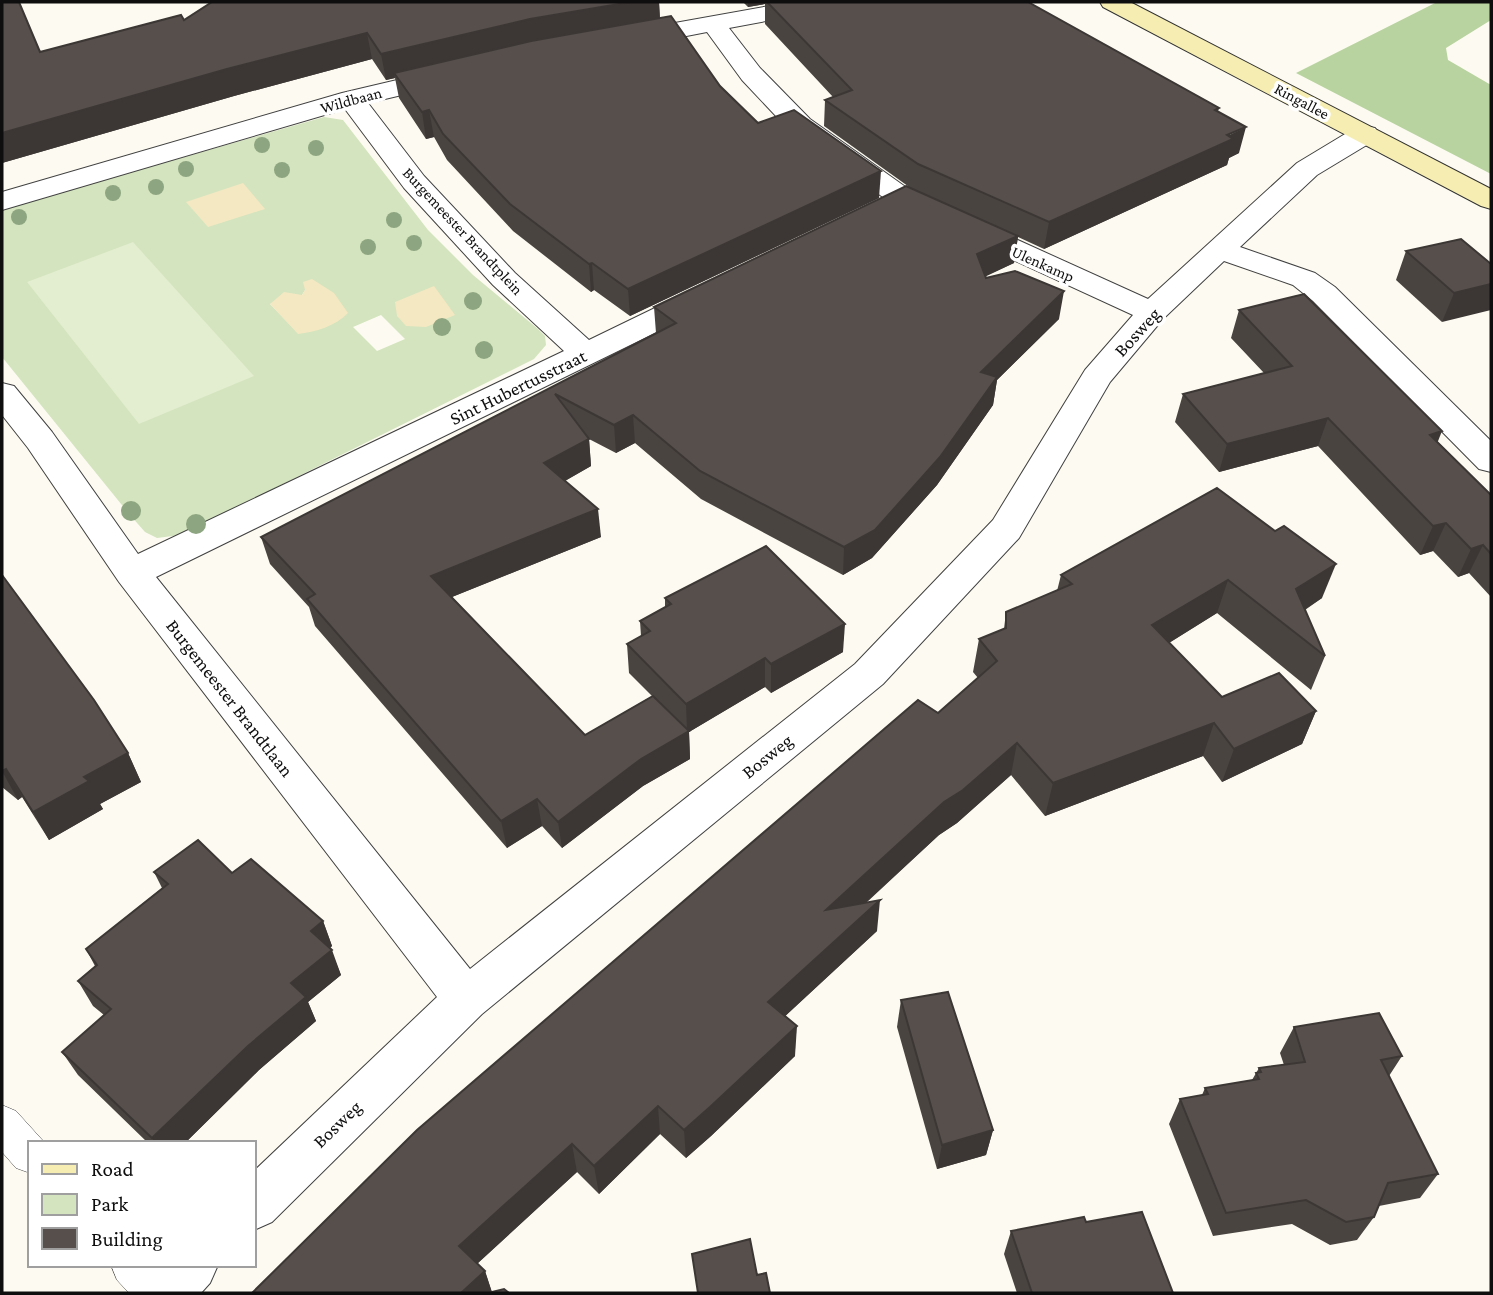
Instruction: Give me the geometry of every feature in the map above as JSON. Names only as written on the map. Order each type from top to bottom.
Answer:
[{"type":"main road","name":"Ringallee","points":[[1112,2],[1491,200]]},
{"type":"street","points":[[610,42],[831,2]]},
{"type":"street","name":"Ulenkamp","points":[[713,24],[751,74],[800,125],[904,199],[1153,312]]},
{"type":"street","name":"Wildbaan","points":[[2,201],[351,99],[468,71]]},
{"type":"street","name":"Burgemeester Brandtplein","points":[[351,99],[414,182],[504,279],[586,354]]},
{"type":"street","name":"Bosweg","points":[[256,1203],[466,999],[869,674],[1006,529],[1097,377],[1153,312],[1307,169],[1365,134]]},
{"type":"street","points":[[867,217],[904,199]]},
{"type":"street","points":[[1218,249],[1304,279],[1324,294],[1491,461]]},
{"type":"street","name":"Sint Hubertusstraat","points":[[132,573],[733,283]]},
{"type":"street","name":"Burgemeester Brandtlaan","points":[[2,393],[40,440],[132,573],[466,999]]},
{"type":"street","points":[[164,1293],[190,1267]]},
{"type":"lane","points":[[2,1124],[28,1152]]},
{"type":"lane","points":[[134,1267],[157,1293]]},
{"type":"green space","points":[[1437,2],[1491,2],[1491,20],[1446,48],[1448,60],[1491,85],[1491,174],[1296,73]]},
{"type":"green space","points":[[324,117],[343,120],[428,230],[473,275],[538,329],[545,336],[546,345],[534,359],[180,535],[157,538],[145,532],[130,515],[2,357],[2,209]],"holes":[[[305,290],[299,334],[270,304],[302,295]],[[381,315],[405,339],[377,351],[353,327]]]},
{"type":"green space","points":[[133,242],[254,376],[139,424],[27,282]]},
{"type":"sand","points":[[243,183],[265,209],[208,227],[186,202]]},
{"type":"sand","points":[[312,279],[334,293],[348,313],[325,328],[298,334],[270,304],[284,292],[302,295],[305,290],[303,282]]},
{"type":"sand","points":[[434,286],[455,315],[426,327],[406,326],[397,316],[395,302]]},
{"type":"building","points":[[2,2],[19,2],[40,52],[181,15],[184,20],[212,2],[631,2],[530,19],[381,54],[367,33],[227,69],[2,133]]},
{"type":"building","points":[[767,2],[1028,2],[1219,108],[1215,110],[1246,127],[1227,135],[1233,139],[1049,222],[918,164],[825,100],[852,90]]},
{"type":"building","points":[[671,16],[720,86],[758,123],[794,110],[881,171],[628,289],[592,263],[589,264],[510,204],[443,134],[429,110],[422,112],[394,73],[531,41]]},
{"type":"building","points":[[906,186],[1018,236],[977,254],[986,278],[1015,271],[1064,291],[981,372],[997,377],[940,457],[875,530],[844,547],[700,471],[633,415],[614,425],[555,394],[589,439],[544,463],[598,509],[431,576],[585,735],[653,696],[689,731],[641,759],[558,822],[537,799],[501,821],[307,599],[315,594],[261,537],[676,323],[654,307]]},
{"type":"building","points":[[1461,239],[1491,264],[1491,284],[1454,293],[1406,251]]},
{"type":"building","points":[[1304,294],[1442,431],[1430,435],[1491,495],[1491,554],[1483,545],[1471,549],[1446,523],[1433,526],[1328,418],[1227,444],[1183,394],[1292,366],[1239,310]]},
{"type":"building","points":[[1217,488],[1275,531],[1284,526],[1336,564],[1296,589],[1325,656],[1228,580],[1152,625],[1222,697],[1279,673],[1316,711],[1234,749],[1214,723],[1053,783],[1017,743],[963,790],[944,802],[826,910],[880,900],[768,1002],[797,1026],[684,1130],[658,1106],[594,1166],[572,1144],[459,1246],[485,1271],[461,1293],[252,1293],[417,1130],[918,700],[938,713],[997,661],[979,639],[1006,628],[1006,612],[1072,584],[1061,575]]},
{"type":"building","points":[[766,546],[845,624],[771,664],[765,658],[686,704],[627,644],[650,631],[640,621],[671,604],[665,598]]},
{"type":"building","points":[[2,575],[94,700],[128,753],[84,777],[89,781],[33,812],[6,769],[2,771]]},
{"type":"building","points":[[198,840],[232,873],[251,859],[323,921],[311,931],[332,950],[291,983],[306,997],[248,1046],[152,1138],[62,1052],[111,1009],[78,981],[97,965],[86,949],[168,884],[154,872]]},
{"type":"building","points":[[948,992],[993,1130],[942,1145],[901,1000]]},
{"type":"building","points":[[1379,1013],[1402,1056],[1381,1060],[1438,1174],[1388,1183],[1374,1217],[1346,1222],[1306,1200],[1226,1213],[1180,1099],[1208,1094],[1205,1088],[1259,1079],[1256,1073],[1261,1072],[1259,1068],[1305,1062],[1294,1027]]},
{"type":"building","points":[[1142,1212],[1173,1293],[1032,1293],[1011,1231],[1084,1217],[1086,1222]]},
{"type":"building","points":[[750,1239],[757,1275],[766,1273],[770,1293],[698,1293],[692,1254]]},
{"type":"building","points":[[504,1289],[509,1293],[488,1293]]}]
